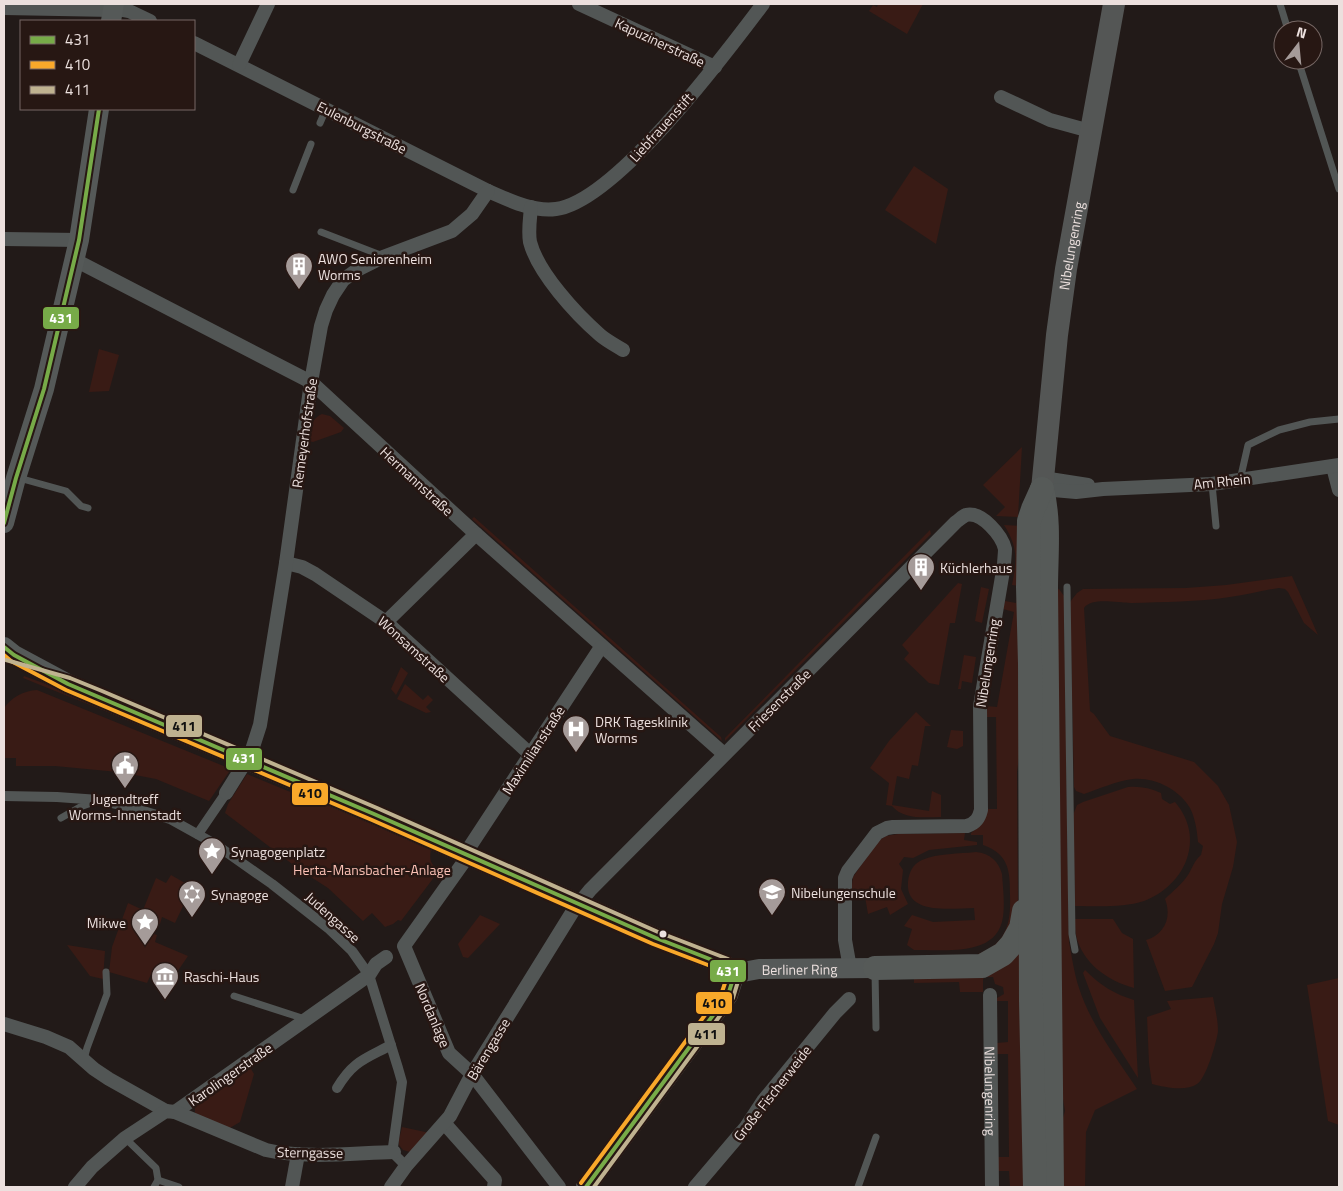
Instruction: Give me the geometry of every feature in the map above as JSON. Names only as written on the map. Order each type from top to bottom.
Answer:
[{"type":"highway","points":[[1035,1187],[1028,588],[1029,521],[1042,483]]},
{"type":"highway","points":[[1042,483],[1047,522],[1046,599],[1052,1187]]},
{"type":"highway","points":[[875,968],[982,966],[992,962],[1012,944],[1021,928],[1031,875]]},
{"type":"main road","name":"Nibelungenring","points":[[1042,483],[1056,335],[1090,131],[1114,4]]},
{"type":"main road","points":[[4,523],[6,504],[44,390],[75,260],[99,110]]},
{"type":"main road","points":[[4,647],[14,655],[68,684],[247,761],[377,808],[466,855],[681,948],[725,965],[732,974],[733,979],[728,995],[586,1187]]},
{"type":"main road","points":[[4,666],[68,684]]},
{"type":"main road","name":"Berliner Ring","points":[[732,974],[759,969],[875,968]]},
{"type":"street","points":[[239,65],[268,4]]},
{"type":"street","name":"Kapuzinerstraße","points":[[579,4],[715,67]]},
{"type":"street","name":"Liebfrauenstift","points":[[531,208],[557,209],[580,200],[600,188],[637,156],[715,67],[763,4]]},
{"type":"street","points":[[4,6],[129,11],[148,20]]},
{"type":"street","name":"Eulenburgstraße","points":[[195,43],[488,191],[531,208]]},
{"type":"street","points":[[1001,97],[1050,120],[1090,131]]},
{"type":"street","name":"Remeyerhofstraße","points":[[247,761],[255,744],[260,724],[275,616],[286,563],[310,382],[321,326],[333,295],[343,280],[356,270],[384,257],[452,231],[472,214],[488,191]]},
{"type":"street","points":[[531,208],[530,242],[538,261],[556,288],[582,317],[601,336],[622,350]]},
{"type":"street","points":[[4,239],[79,240]]},
{"type":"street","name":"Hermannstraße","points":[[75,260],[310,382],[601,647],[724,754]]},
{"type":"street","points":[[1336,466],[1339,490]]},
{"type":"street","name":"Am Rhein","points":[[1042,483],[1076,492],[1212,484],[1336,466]]},
{"type":"street","name":"Friesenstraße","points":[[578,904],[724,754],[956,522],[965,516],[972,515],[979,517],[987,523]]},
{"type":"street","name":"Nibelungenring","points":[[850,968],[846,940],[845,878],[848,871],[877,833],[893,827],[967,826],[974,823],[981,810],[980,706],[1005,557],[1001,538],[987,523]]},
{"type":"street","points":[[386,622],[476,534]]},
{"type":"street","name":"Wonsamstraße","points":[[286,563],[302,567],[315,574],[386,622],[530,754]]},
{"type":"street","name":"Maximilianstraße","points":[[466,855],[601,647]]},
{"type":"street","points":[[198,834],[247,761]]},
{"type":"street","name":"Judengasse","points":[[4,796],[99,800],[170,819],[240,860],[304,908],[352,951],[369,975],[402,1082],[393,1140],[394,1152]]},
{"type":"street","points":[[404,946],[466,855]]},
{"type":"street","name":"Bärengasse","points":[[390,1187],[406,1166],[445,1124],[456,1107],[472,1074],[578,904]]},
{"type":"street","name":"Karolingerstraße","points":[[74,1187],[92,1167],[125,1138],[170,1112],[307,1019],[369,975],[376,964],[404,946]]},
{"type":"street","name":"Nordanlage","points":[[404,946],[449,1052],[472,1074],[559,1187]]},
{"type":"street","name":"Nibelungenring","points":[[990,995],[992,1187]]},
{"type":"street","name":"Große Fischerweide","points":[[695,1187],[740,1134],[763,1101],[835,1013],[849,999]]},
{"type":"street","name":"Sterngasse","points":[[4,1024],[69,1048],[109,1079],[170,1112],[266,1150],[298,1154],[394,1152]]},
{"type":"street","points":[[338,1088],[347,1072],[357,1063],[391,1045]]},
{"type":"street","points":[[445,1124],[497,1185]]},
{"type":"street","points":[[394,1152],[398,1160],[406,1166]]},
{"type":"street","points":[[292,1187],[298,1154]]},
{"type":"lane","points":[[1280,4],[1285,20]]},
{"type":"lane","points":[[1301,70],[1339,189]]},
{"type":"lane","points":[[320,123],[326,109]]},
{"type":"lane","points":[[293,190],[311,144]]},
{"type":"lane","points":[[321,232],[384,257]]},
{"type":"lane","points":[[1240,480],[1248,445],[1279,430],[1310,422],[1339,419]]},
{"type":"lane","points":[[16,478],[66,491],[81,506],[88,508]]},
{"type":"lane","points":[[1212,484],[1216,526]]},
{"type":"lane","points":[[1067,587],[1069,830],[1074,950]]},
{"type":"lane","points":[[61,818],[80,806],[99,800]]},
{"type":"lane","points":[[875,968],[876,1028]]},
{"type":"lane","points":[[84,1060],[86,1048],[106,994],[106,972]]},
{"type":"lane","points":[[234,996],[307,1019]]},
{"type":"lane","points":[[858,1187],[876,1137]]},
{"type":"lane","points":[[125,1138],[156,1168],[158,1180],[154,1187]]},
{"type":"lane","points":[[158,1180],[179,1187]]},
{"type":"green space","points":[[878,4],[923,4],[907,34],[869,11],[873,5],[877,7]]},
{"type":"green space","points":[[914,166],[948,189],[936,244],[885,210]]},
{"type":"green space","points":[[99,349],[119,355],[109,391],[89,392]]},
{"type":"green space","points":[[322,414],[330,416],[344,428],[341,432],[313,442],[309,441],[313,422]]},
{"type":"green space","points":[[1022,447],[1018,517],[996,516],[1005,507],[983,485]]},
{"type":"green space","points":[[474,517],[721,737],[722,741],[472,519]]},
{"type":"green space","points":[[1004,525],[1024,526],[1022,735],[1017,772],[1018,902],[1017,921],[985,959],[978,954],[988,950],[1001,938],[1008,923],[1010,905],[1008,871],[1003,858],[992,849],[983,845],[983,835],[971,835],[982,824],[988,809],[997,809],[996,717],[985,717],[986,706],[997,707],[1014,612],[1003,609],[1005,601],[1016,603],[1019,586],[1012,585],[1015,554],[1012,540]]},
{"type":"green space","points":[[930,530],[931,534],[725,741],[725,738]]},
{"type":"green space","points":[[1292,576],[1318,635],[1304,623],[1288,592],[1285,589],[1279,588],[1236,596],[1180,602],[1131,603],[1105,601],[1093,603],[1084,608],[1090,711],[1110,736],[1194,762],[1218,786],[1229,805],[1237,842],[1233,867],[1222,904],[1218,933],[1214,944],[1192,987],[1165,991],[1146,940],[1158,934],[1162,929],[1168,912],[1165,899],[1188,875],[1201,855],[1203,846],[1198,842],[1196,824],[1185,801],[1173,790],[1157,782],[1133,779],[1114,783],[1084,794],[1076,791],[1074,787],[1070,602],[1083,589],[1186,588],[1226,585]]},
{"type":"green space","points":[[958,583],[962,584],[955,623],[950,623],[939,685],[929,683],[904,659],[909,653],[902,645]]},
{"type":"green space","points":[[981,587],[989,589],[982,623],[975,621]]},
{"type":"green space","points":[[1059,589],[1064,596],[1069,942],[1077,982],[1090,1015],[1137,1089],[1095,1110],[1086,1132],[1085,1187],[1059,1187],[1060,1128],[1065,1111],[1059,1075],[1054,590]]},
{"type":"green space","points":[[964,655],[976,657],[972,683],[962,681],[961,689],[958,689]]},
{"type":"green space","points":[[401,667],[408,673],[396,695],[391,689]]},
{"type":"green space","points":[[24,676],[76,695],[132,722],[23,678]]},
{"type":"green space","points":[[405,684],[423,700],[428,695],[433,700],[426,707],[431,712],[426,713],[397,699]]},
{"type":"green space","points":[[37,690],[231,769],[209,801],[156,779],[135,775],[135,767],[120,766],[118,772],[55,766],[16,766],[16,758],[4,758],[4,708],[18,695]]},
{"type":"green space","points":[[916,712],[931,726],[925,726],[918,766],[912,765],[909,779],[897,776],[892,805],[929,811],[932,791],[941,795],[941,817],[908,816],[892,806],[886,805],[889,783],[870,768],[889,741]]},
{"type":"green space","points":[[951,730],[963,731],[963,746],[957,749],[947,747]]},
{"type":"green space","name":"Herta-Mansbacher-Anlage","points":[[247,774],[288,791],[322,802],[431,849],[430,859],[435,867],[435,876],[401,921],[398,920],[385,927],[372,913],[363,921],[328,888],[300,870],[225,813],[228,804]]},
{"type":"green space","points":[[1128,787],[1141,787],[1153,790],[1161,793],[1162,799],[1170,804],[1175,802],[1184,816],[1189,830],[1190,845],[1187,859],[1171,884],[1159,894],[1144,901],[1119,906],[1075,906],[1073,815],[1077,805]]},
{"type":"green space","points":[[965,833],[964,840],[977,842],[977,845],[929,850],[913,858],[904,857],[899,864],[903,870],[901,889],[908,904],[890,915],[887,907],[868,914],[864,891],[851,892],[853,877],[878,841],[886,836],[898,834]]},
{"type":"green space","points":[[976,852],[990,856],[999,866],[1002,874],[1004,912],[999,930],[991,939],[980,945],[968,948],[914,950],[907,945],[912,929],[904,926],[912,915],[933,922],[975,920],[974,908],[932,908],[914,900],[909,893],[908,882],[912,869],[916,864],[928,858]]},
{"type":"green space","points":[[171,875],[192,887],[175,923],[162,917],[160,924],[149,922],[145,928],[148,932],[157,935],[155,942],[188,956],[173,978],[153,970],[147,983],[109,972],[112,947],[128,903],[143,910],[156,878],[166,883]]},
{"type":"green space","points":[[480,915],[500,924],[468,958],[463,957],[458,944]]},
{"type":"green space","points":[[1075,919],[1113,919],[1122,933],[1133,939],[1134,988],[1106,976],[1090,962],[1079,945]]},
{"type":"green space","points":[[1024,934],[1030,1187],[1010,1187],[1009,1171],[998,1171],[998,1157],[1009,1157],[1008,1054],[997,1054],[997,1043],[1008,1042],[1008,1001],[997,1001],[997,998],[1004,994],[1003,987],[995,984],[993,977],[985,977],[983,979],[983,992],[960,992],[959,982],[914,983],[914,972],[975,971]]},
{"type":"green space","points":[[67,945],[105,951],[103,979],[90,976]]},
{"type":"green space","points":[[1085,970],[1108,988],[1134,1000],[1138,1078],[1100,1018],[1083,973]]},
{"type":"green space","points":[[1339,978],[1339,1125],[1328,1121],[1307,985]]},
{"type":"green space","points":[[1213,997],[1218,1031],[1216,1043],[1200,1081],[1187,1088],[1152,1084],[1147,1017],[1171,1009],[1167,1001]]},
{"type":"green space","points":[[251,1069],[254,1074],[240,1122],[228,1129],[195,1114],[195,1106]]},
{"type":"green space","points":[[402,1127],[430,1133],[410,1152],[403,1150],[399,1145]]},
{"type":"transit line","name":"431","points":[[4,523],[44,389],[79,240],[99,110]]},
{"type":"transit line","name":"431","points":[[4,647],[14,655],[68,684],[374,814],[656,938],[725,965],[733,979],[728,995],[586,1187]]},
{"type":"transit line","name":"410","points":[[4,655],[11,661],[66,690],[372,820],[653,944],[721,970],[726,980],[722,992],[581,1183]]},
{"type":"transit line","name":"411","points":[[6,660],[70,678],[102,691],[377,808],[658,932],[728,959],[739,978],[733,998],[594,1187]]},
{"type":"place","name":"AWO Seniorenheim Worms","points":[[299,290]]},
{"type":"place","name":"Küchlerhaus","points":[[921,591]]},
{"type":"place","name":"DRK Tagesklinik Worms","points":[[576,753]]},
{"type":"place","name":"Jugendtreff Worms-Innenstadt","points":[[125,789]]},
{"type":"place","name":"Synagogenplatz","points":[[212,875]]},
{"type":"place","name":"Nibelungenschule","points":[[772,916]]},
{"type":"place","name":"Synagoge","points":[[192,918]]},
{"type":"place","name":"Mikwe","points":[[145,946]]},
{"type":"place","name":"Raschi-Haus","points":[[165,1000]]}]
